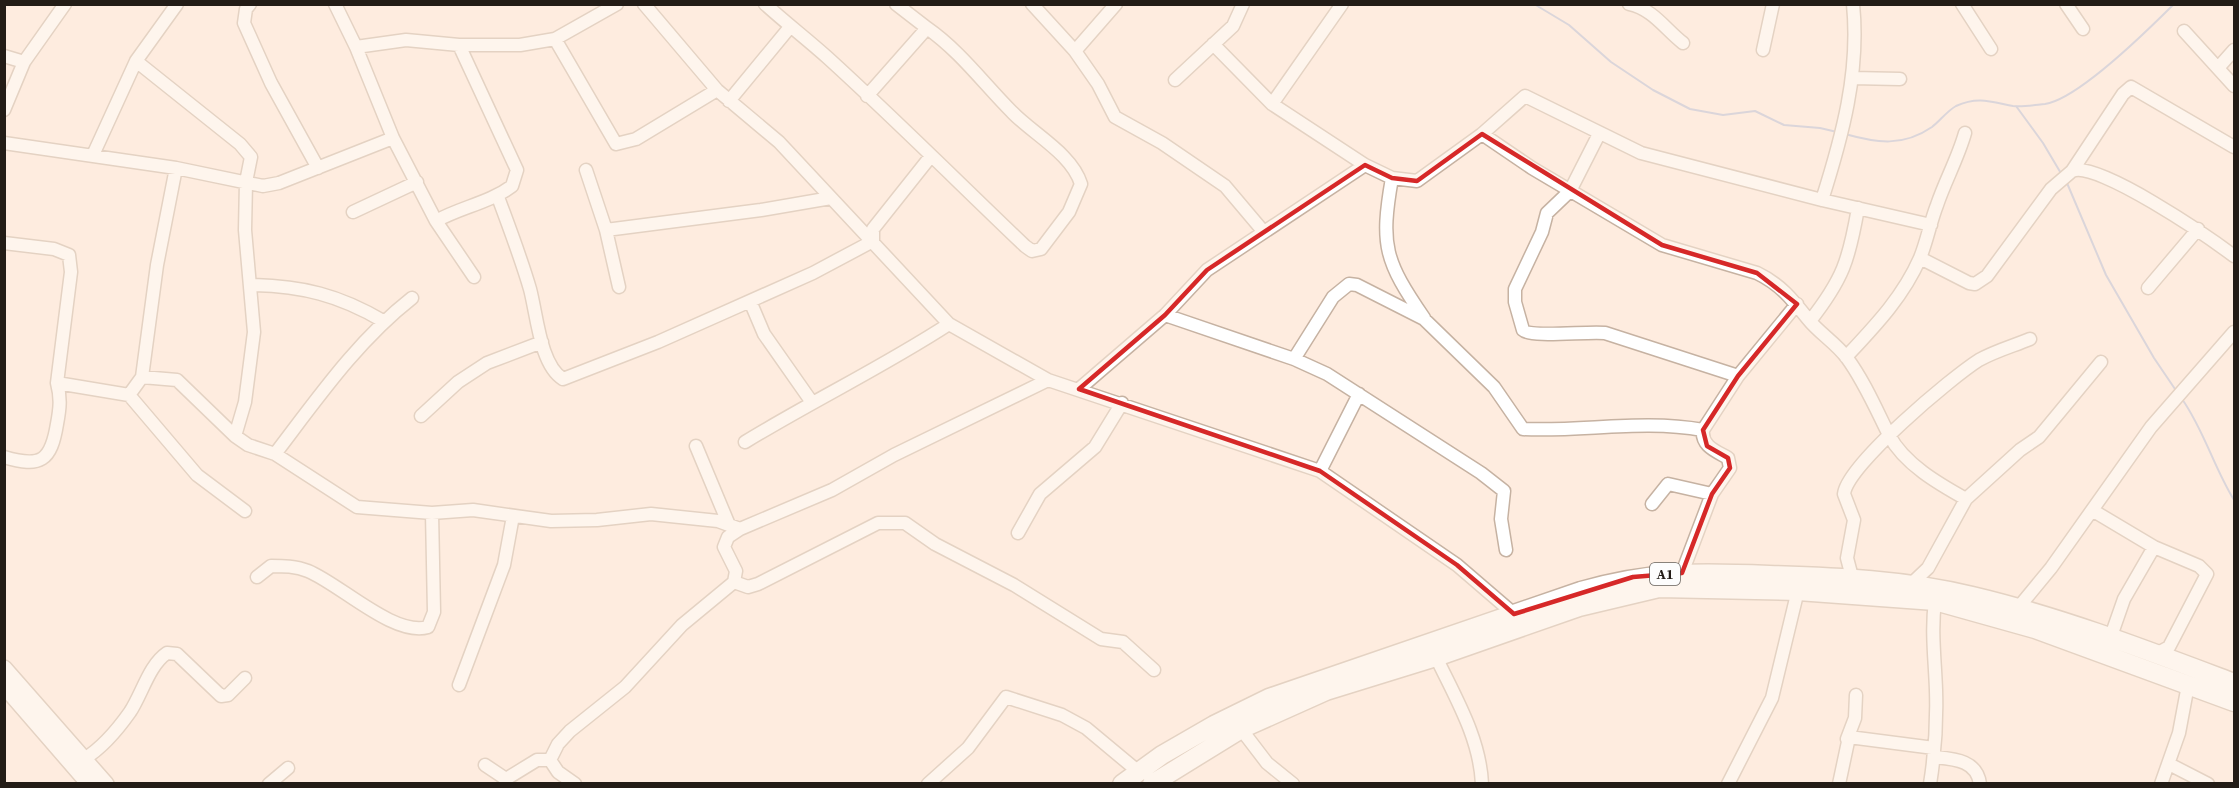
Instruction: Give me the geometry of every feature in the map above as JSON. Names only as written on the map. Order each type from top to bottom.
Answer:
[{"type":"highway","name":"A1","points":[[1146,778],[1162,755],[1214,725],[1269,698],[1616,581],[1682,573],[1800,584],[1935,601],[2035,628],[2235,702]]},
{"type":"highway","name":"A1","points":[[1122,783],[1146,778],[1241,729],[1326,692],[1436,657],[1579,607],[1659,588],[1800,584],[1846,577],[1972,596],[2156,654],[2235,683]]},
{"type":"main road","points":[[4,668],[105,783]]},
{"type":"main road","points":[[4,686],[88,783]]},
{"type":"street","points":[[4,110],[24,62],[65,4]]},
{"type":"street","points":[[93,155],[136,61],[177,4]]},
{"type":"street","points":[[335,4],[356,47],[393,138],[436,221],[474,277]]},
{"type":"street","points":[[356,47],[406,40],[459,45],[520,45],[555,39],[617,4]]},
{"type":"street","points":[[644,4],[717,90],[779,142],[949,324],[1048,380],[1320,471],[1456,565],[1514,614]]},
{"type":"street","points":[[765,4],[827,57],[1032,250],[1041,249],[1069,212],[1081,184],[1063,157],[1013,114],[946,42],[896,4]]},
{"type":"street","points":[[1032,4],[1075,51],[1098,84],[1115,117],[1162,142],[1226,186],[1263,231]]},
{"type":"street","points":[[1075,51],[1116,4]]},
{"type":"street","points":[[1175,80],[1233,26],[1243,4]]},
{"type":"street","points":[[1272,104],[1342,4]]},
{"type":"street","points":[[1629,4],[1653,8],[1666,30],[1683,43]]},
{"type":"street","points":[[1763,50],[1773,4]]},
{"type":"street","points":[[1822,200],[1840,144],[1852,78],[1853,4]]},
{"type":"street","points":[[1962,4],[1991,49]]},
{"type":"street","points":[[2066,4],[2083,29]]},
{"type":"street","points":[[246,6],[244,23],[271,83],[318,168]]},
{"type":"street","points":[[729,101],[790,27]]},
{"type":"street","points":[[867,96],[927,28]]},
{"type":"street","points":[[2184,31],[2235,86]]},
{"type":"street","points":[[555,39],[616,144],[636,139],[717,90]]},
{"type":"street","points":[[1213,44],[1272,104],[1365,165],[1392,178],[1417,181],[1482,134],[1525,96],[1641,153],[1822,200],[1931,225]]},
{"type":"street","points":[[436,221],[455,210],[498,197],[512,186],[517,170],[459,45]]},
{"type":"street","points":[[2218,68],[2235,50]]},
{"type":"street","points":[[4,56],[24,62]]},
{"type":"street","points":[[136,61],[240,144],[251,157],[246,182],[246,259],[252,285],[254,332],[245,402],[235,435]]},
{"type":"street","points":[[1852,78],[1900,79]]},
{"type":"street","points":[[2069,174],[2123,94],[2131,87],[2235,147]]},
{"type":"street","points":[[1846,357],[1897,299],[1920,258],[1965,133]]},
{"type":"street","points":[[1482,134],[1570,191],[1662,245],[1771,279],[1846,357],[1857,373],[1890,436],[1924,473],[1966,499]]},
{"type":"street","points":[[1599,134],[1570,191],[1547,213],[1542,232],[1515,289],[1515,302],[1524,333],[1531,335],[1585,331],[1605,333],[1642,342],[1738,376]]},
{"type":"street","points":[[4,143],[177,168],[263,186],[279,183],[393,138]]},
{"type":"street","points":[[873,241],[873,229],[931,156]]},
{"type":"street","points":[[1079,389],[1166,315],[1207,270],[1365,165]]},
{"type":"street","points":[[129,394],[142,377],[157,265],[177,168]]},
{"type":"street","points":[[1920,258],[1975,284],[1991,272],[2055,185],[2069,174],[2081,169],[2153,202],[2235,256]]},
{"type":"street","points":[[586,170],[606,230],[619,287]]},
{"type":"street","points":[[1392,178],[1385,218],[1387,254],[1406,291],[1424,319],[1494,387],[1523,429],[1628,425],[1681,426],[1703,430]]},
{"type":"street","points":[[353,212],[417,182]]},
{"type":"street","points":[[498,197],[531,291],[542,342],[554,374],[563,379],[658,342],[813,273],[873,241]]},
{"type":"street","points":[[606,230],[761,210],[831,198]]},
{"type":"street","points":[[1810,321],[1834,291],[1844,272],[1858,208]]},
{"type":"street","points":[[2148,288],[2198,230]]},
{"type":"street","points":[[4,243],[54,249],[69,255],[71,272],[57,382],[62,399],[54,445],[47,457],[34,463],[4,457]]},
{"type":"street","points":[[1294,359],[1333,297],[1348,284],[1357,285],[1424,319]]},
{"type":"street","points":[[252,285],[293,286],[352,303],[383,321]]},
{"type":"street","points":[[275,454],[336,375],[383,321],[412,298]]},
{"type":"street","points":[[750,301],[764,334],[811,401]]},
{"type":"street","points":[[1682,573],[1712,494],[1730,468],[1730,462],[1707,446],[1702,437],[1703,430],[1738,376],[1797,304]]},
{"type":"street","points":[[1166,315],[1294,359],[1328,374],[1500,486],[1505,496],[1501,519],[1506,550]]},
{"type":"street","points":[[745,442],[811,401],[858,378],[949,324]]},
{"type":"street","points":[[2018,609],[2151,427],[2235,332]]},
{"type":"street","points":[[1846,577],[1852,577],[1847,558],[1854,520],[1844,494],[1845,488],[1880,442],[1890,436],[1965,370],[1992,354],[2030,339]]},
{"type":"street","points":[[420,416],[458,382],[487,363],[542,342]]},
{"type":"street","points":[[1909,586],[1928,568],[1966,499],[2020,450],[2039,437],[2101,362]]},
{"type":"street","points":[[142,377],[177,380],[248,445],[275,454],[357,507],[432,513],[473,510],[551,521],[651,514],[718,521],[735,527]]},
{"type":"street","points":[[550,760],[558,744],[570,731],[587,721],[625,687],[682,625],[734,582],[736,571],[724,547],[735,527],[832,490],[894,455],[1048,380]]},
{"type":"street","points":[[57,382],[129,394],[197,475],[245,511]]},
{"type":"street","points":[[1320,471],[1359,394]]},
{"type":"street","points":[[1018,533],[1040,494],[1056,477],[1095,447],[1122,403]]},
{"type":"street","points":[[696,446],[735,527]]},
{"type":"street","points":[[1652,504],[1668,484],[1712,494]]},
{"type":"street","points":[[2092,510],[2154,548],[2199,566],[2207,574],[2169,647],[2156,654]]},
{"type":"street","points":[[256,577],[270,566],[299,568],[332,584],[387,618],[417,631],[428,627],[434,612],[432,513]]},
{"type":"street","points":[[459,685],[504,565],[513,516]]},
{"type":"street","points":[[734,582],[748,587],[758,584],[878,523],[905,523],[935,544],[1014,585],[1101,639],[1123,642],[1154,670]]},
{"type":"street","points":[[2110,639],[2124,598],[2154,548]]},
{"type":"street","points":[[1728,783],[1772,698],[1800,584]]},
{"type":"street","points":[[1930,783],[1934,752],[1936,692],[1933,621],[1935,601]]},
{"type":"street","points":[[84,759],[103,744],[129,712],[159,659],[167,653],[177,654],[221,696],[228,695],[245,678]]},
{"type":"street","points":[[1436,657],[1475,741],[1482,765],[1482,783]]},
{"type":"street","points":[[2161,783],[2179,733],[2188,685]]},
{"type":"street","points":[[1839,783],[1847,739],[1855,718],[1856,695]]},
{"type":"street","points":[[928,783],[968,748],[1006,698],[1062,715],[1086,728],[1146,778]]},
{"type":"street","points":[[1241,729],[1267,764],[1293,783]]},
{"type":"street","points":[[1847,739],[1851,737],[1891,741],[1959,759],[1970,765],[1979,775],[1980,783]]},
{"type":"street","points":[[485,765],[506,779],[537,760],[550,760]]},
{"type":"street","points":[[550,760],[558,772],[575,783]]},
{"type":"street","points":[[2169,764],[2208,783]]},
{"type":"street","points":[[269,783],[288,768]]},
{"type":"highlighted area","points":[[1482,134],[1662,245],[1757,273],[1797,304],[1738,376],[1703,430],[1707,446],[1728,458],[1730,468],[1712,494],[1682,573],[1633,577],[1514,614],[1457,565],[1320,471],[1079,389],[1165,315],[1207,270],[1365,165],[1392,178],[1417,181]]},
{"type":"waterway","points":[[1534,4],[1569,25],[1611,62],[1653,90],[1690,109],[1723,115],[1755,111],[1784,125],[1837,132]]},
{"type":"waterway","points":[[1845,134],[1868,140],[1900,140],[1911,138],[1932,127],[1953,108],[1971,101],[2021,106],[2045,104],[2059,99],[2094,77],[2174,4]]},
{"type":"waterway","points":[[2016,106],[2043,143],[2062,175]]},
{"type":"waterway","points":[[2067,183],[2106,275],[2154,358],[2177,392]]},
{"type":"waterway","points":[[2182,399],[2197,423],[2234,500]]}]
